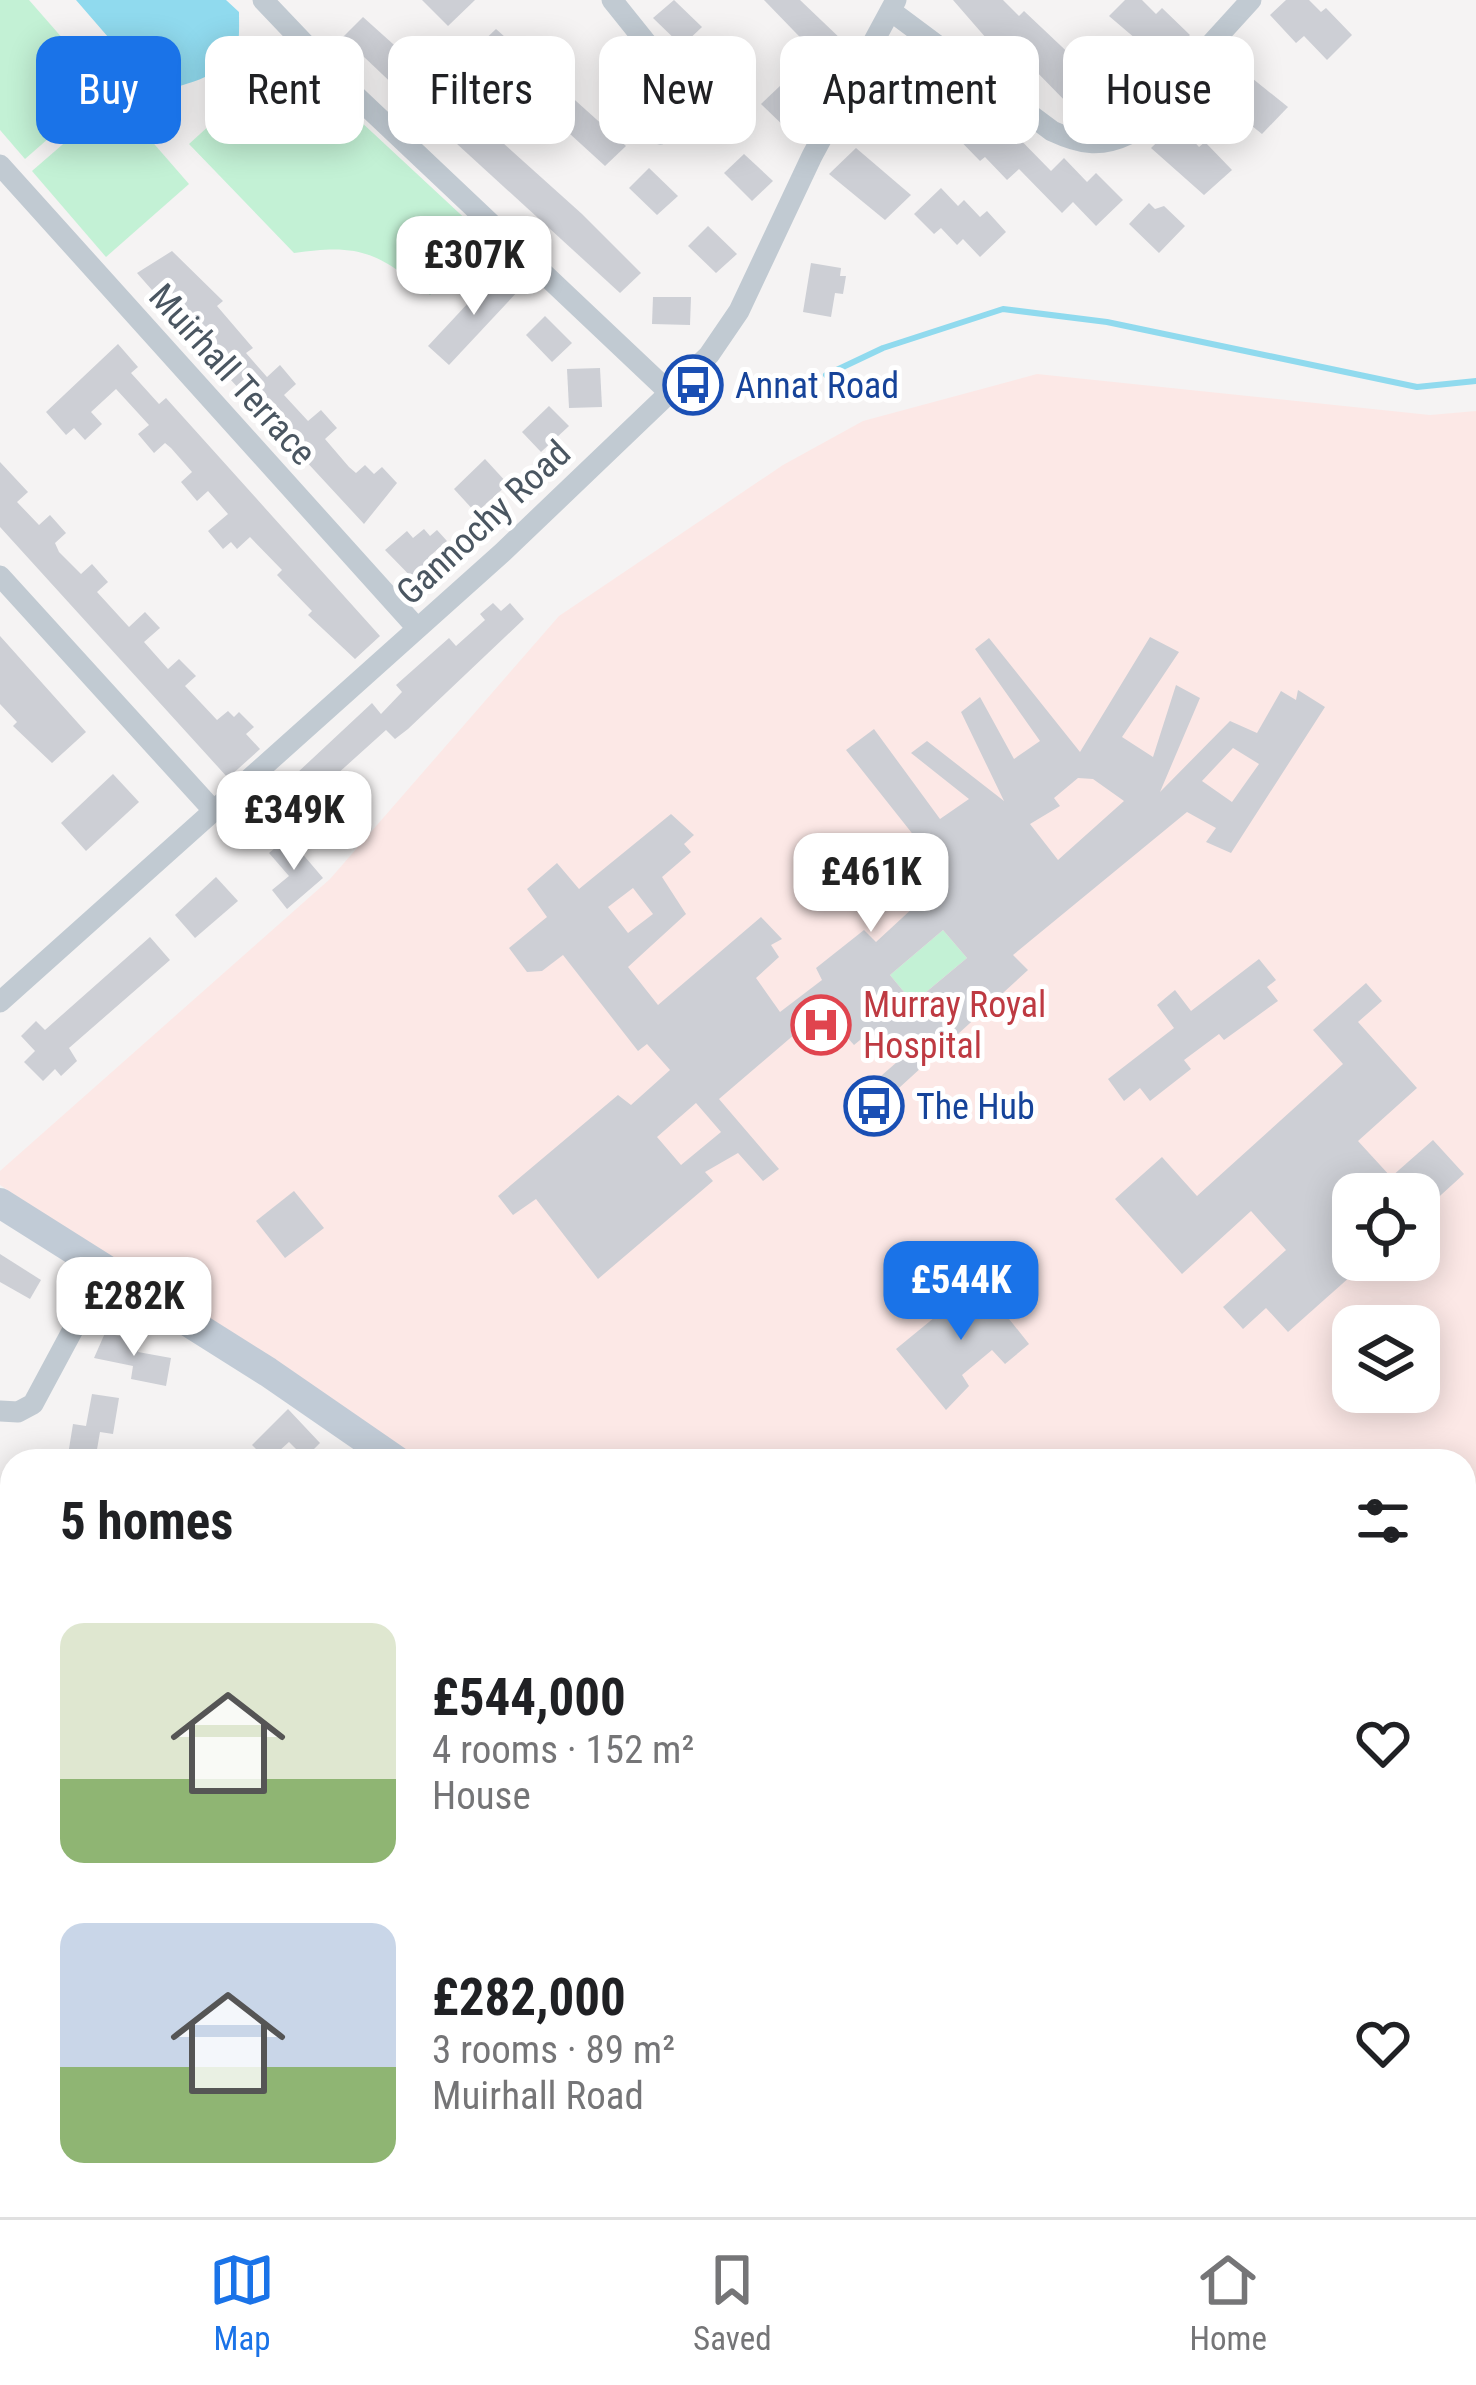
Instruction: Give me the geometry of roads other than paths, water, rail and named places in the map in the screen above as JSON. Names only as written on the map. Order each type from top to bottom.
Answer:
[{"type":"street","points":[[263,0],[341,82],[669,392]]},
{"type":"street","points":[[612,0],[641,36]]},
{"type":"street","points":[[893,5],[1052,131],[1078,143],[1109,143],[1129,134],[1251,0]]},
{"type":"street","name":"Gannochy Road","points":[[0,1002],[417,628],[710,355],[739,311],[812,156],[893,5]]},
{"type":"street","name":"Muirhall Terrace","points":[[0,165],[417,628]]},
{"type":"street","points":[[5,592],[212,809]]},
{"type":"street","points":[[0,1203],[379,1449]]},
{"type":"street","points":[[0,1412],[18,1412],[33,1404],[106,1268]]},
{"type":"water","points":[[76,0],[226,0],[239,12],[239,36],[205,36],[205,76],[181,85],[181,36],[107,36]]},
{"type":"waterway","points":[[826,375],[883,348],[1003,309],[1107,322],[1417,387],[1476,381]]},
{"type":"place","name":"Annat Road","points":[[693,385]]},
{"type":"place","name":"Murray Royal Hospital","points":[[821,1025]]},
{"type":"place","name":"The Hub","points":[[874,1106]]}]
